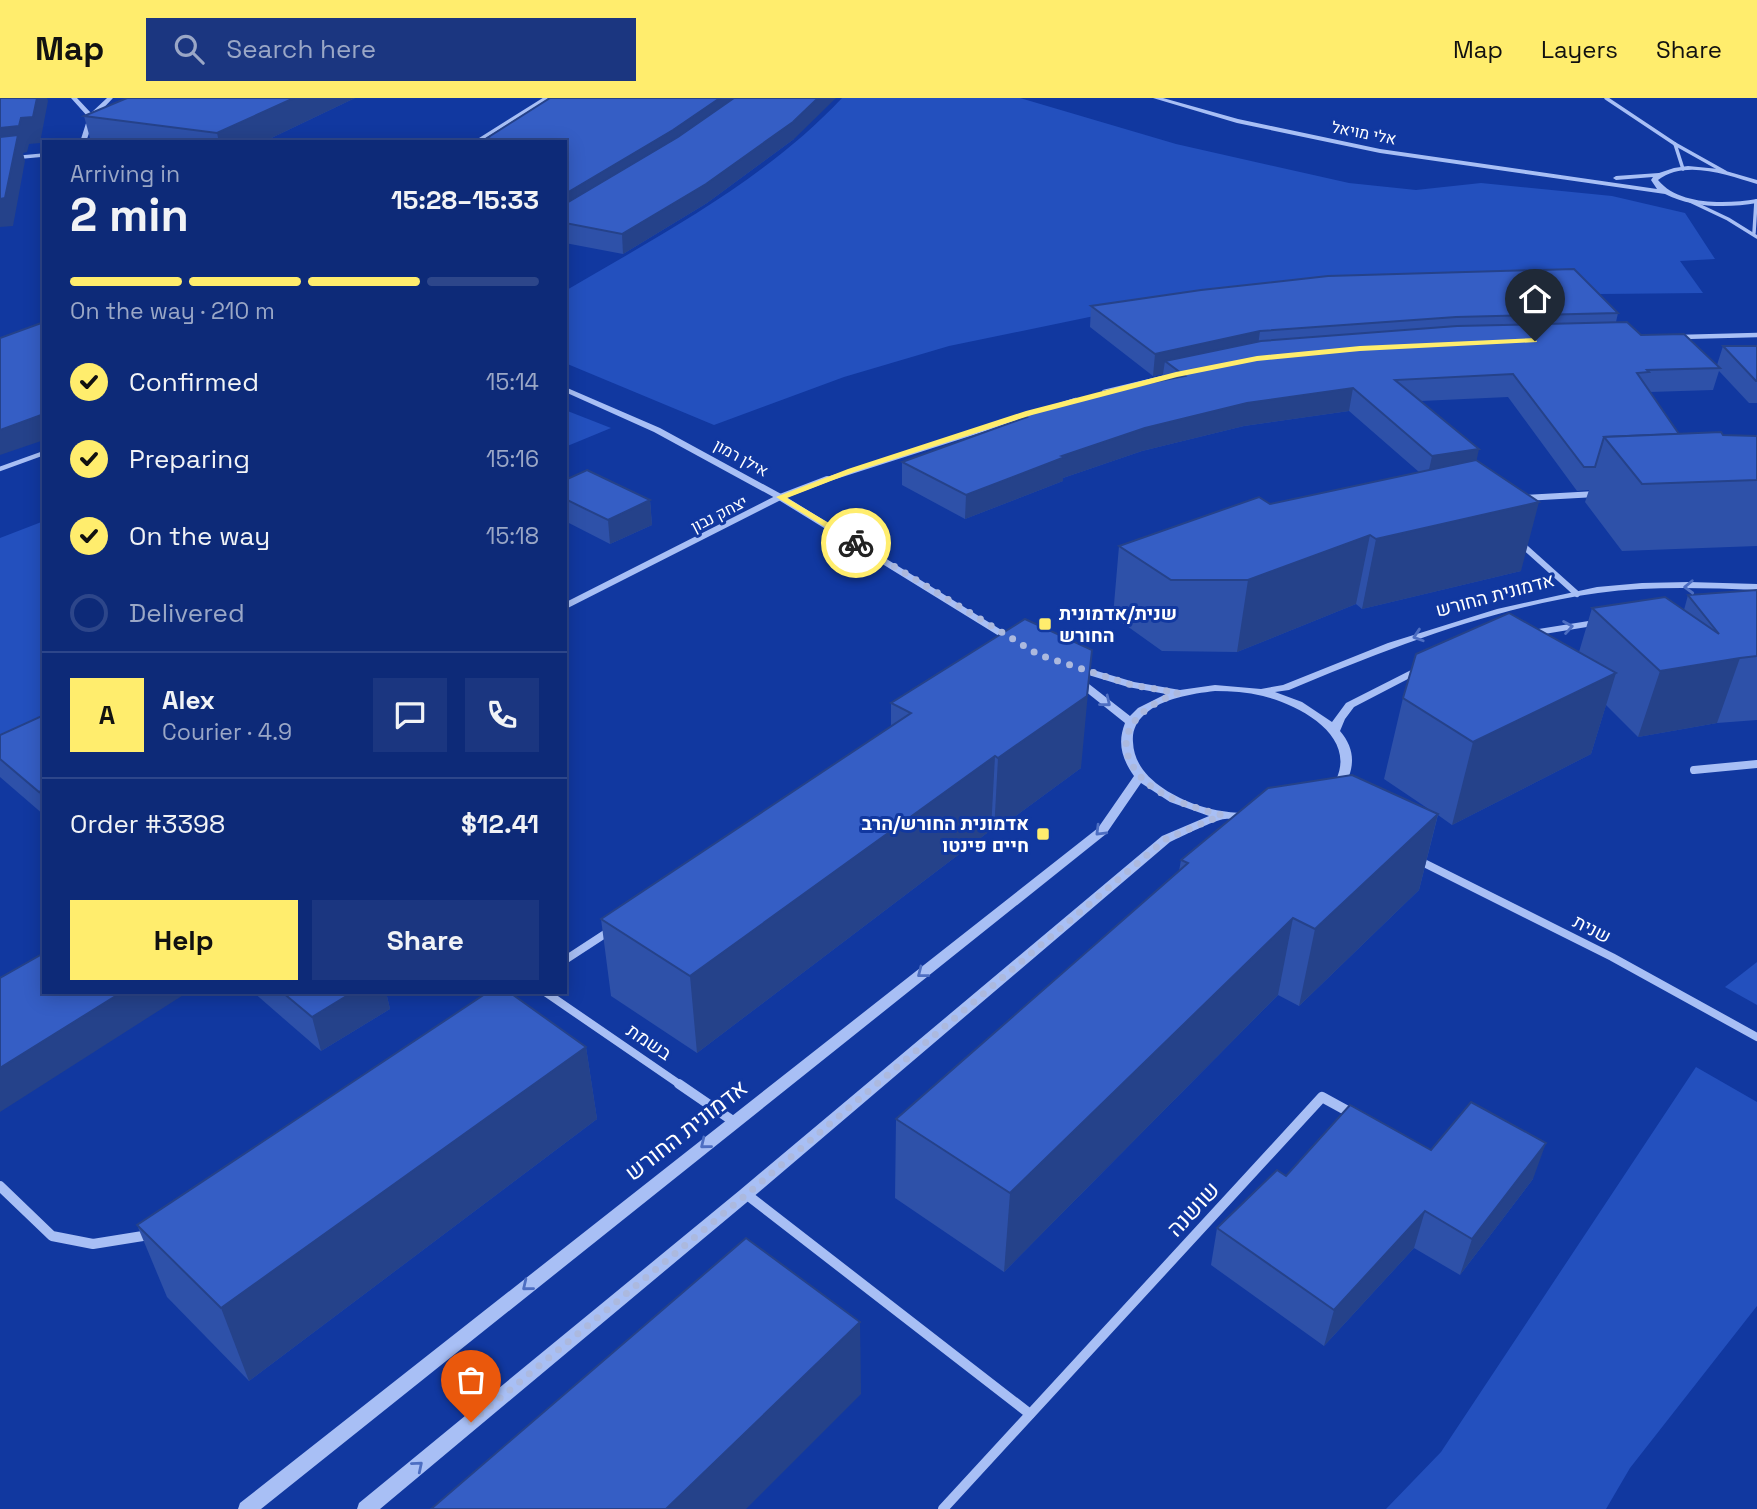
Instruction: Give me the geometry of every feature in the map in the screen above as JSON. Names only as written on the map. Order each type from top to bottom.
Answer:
[{"type":"street","points":[[74,98],[91,117]]},
{"type":"street","points":[[84,140],[91,117],[110,98]]},
{"type":"street","points":[[479,140],[546,98]]},
{"type":"street","name":"אלי מויאל","points":[[1156,98],[1237,121],[1380,151],[1570,177],[1666,192],[1678,197],[1720,204],[1757,201]]},
{"type":"street","points":[[1606,98],[1675,144],[1725,172]]},
{"type":"street","points":[[1675,144],[1683,169]]},
{"type":"street","points":[[0,159],[42,155]]},
{"type":"street","name":"אלי מויאל","points":[[1570,177],[1632,178],[1683,169],[1725,172],[1757,180]]},
{"type":"street","points":[[1659,175],[1655,183],[1666,192]]},
{"type":"street","points":[[1678,197],[1706,208],[1756,235],[1757,201]]},
{"type":"street","points":[[1674,337],[1757,335]]},
{"type":"street","points":[[1096,394],[1176,375]]},
{"type":"street","name":"אילן רמון","points":[[567,390],[657,430],[780,497],[1028,649]]},
{"type":"street","name":"יצחק נבון","points":[[567,605],[780,497],[890,457],[1085,397]]},
{"type":"street","points":[[0,469],[42,454]]},
{"type":"street","points":[[1514,499],[1610,494]]},
{"type":"street","points":[[1514,538],[1577,593]]},
{"type":"street","name":"אדמונית החורש","points":[[1253,691],[1285,688],[1413,637],[1500,610],[1577,593],[1612,589],[1757,587]]},
{"type":"street","points":[[1508,639],[1609,620]]},
{"type":"street","points":[[1335,731],[1339,719],[1350,705],[1412,671],[1436,663]]},
{"type":"street","points":[[1064,668],[1178,693]]},
{"type":"street","points":[[1064,668],[1132,723]]},
{"type":"street","points":[[1215,688],[1253,691],[1300,706],[1335,731],[1345,749],[1349,774],[1324,800],[1281,815],[1222,815],[1174,799],[1140,776],[1128,755],[1126,744],[1132,723],[1150,705],[1178,693],[1215,688]]},
{"type":"street","points":[[1695,770],[1757,764]]},
{"type":"street","name":"אדמונית החורש","points":[[247,1509],[1102,831],[1140,776]]},
{"type":"street","points":[[366,1509],[747,1194],[1166,839],[1222,815]]},
{"type":"street","points":[[1281,815],[1299,819]]},
{"type":"street","name":"שנית","points":[[1409,855],[1612,957],[1757,1037]]},
{"type":"street","points":[[567,959],[621,922]]},
{"type":"street","name":"בשמת","points":[[548,994],[733,1121]]},
{"type":"street","name":"שושנה","points":[[943,1509],[1322,1097],[1369,1122]]},
{"type":"street","points":[[0,1186],[52,1236],[93,1244],[152,1234],[163,1228]]},
{"type":"street","points":[[747,1194],[1030,1414]]},
{"type":"shaded area","points":[[842,98],[1020,98],[1176,144],[1349,183],[1416,190],[1481,183],[1612,196],[1685,213],[1715,259],[1680,261],[1703,293],[1600,294],[1581,277],[1152,304],[949,346],[844,377],[714,425],[567,364],[567,290],[675,227],[746,181],[812,128]]},
{"type":"shaded area","points":[[567,411],[611,428],[567,446]]},
{"type":"shaded area","points":[[42,522],[42,723],[0,742],[0,538]]},
{"type":"shaded area","points":[[1757,962],[1757,1005],[1725,987]]},
{"type":"shaded area","points":[[1696,1067],[1757,1102],[1757,1306],[1630,1468],[1606,1509],[1386,1509],[1441,1452]]},
{"type":"building","points":[[0,98],[37,98],[33,117],[21,118],[19,126],[0,128]]},
{"type":"building","points":[[127,98],[294,98],[217,133],[84,116]]},
{"type":"building","points":[[550,98],[720,98],[673,130],[567,193],[567,140],[487,138]]},
{"type":"building","points":[[734,98],[818,98],[793,122],[706,184],[622,234],[567,223],[567,203],[678,137]]},
{"type":"building","points":[[18,135],[5,198],[0,199],[0,137]]},
{"type":"building","points":[[1574,269],[1618,313],[1456,317],[1260,331],[1155,354],[1091,306],[1328,276]]},
{"type":"building","points":[[1627,322],[1641,335],[1684,334],[1720,368],[1647,370],[1649,372],[1637,373],[1679,434],[1604,437],[1595,467],[1584,467],[1513,374],[1395,380],[1479,449],[1432,456],[1353,388],[1247,403],[1145,428],[1062,456],[1065,457],[966,495],[902,462],[1027,417],[1025,415],[1097,393],[1185,376],[1165,361],[1261,341],[1457,326]]},
{"type":"building","points":[[42,323],[42,415],[0,430],[0,338]]},
{"type":"building","points":[[1723,346],[1757,346],[1757,381],[1756,381]]},
{"type":"building","points":[[1721,432],[1723,435],[1757,436],[1757,480],[1642,484],[1604,437]]},
{"type":"building","points":[[1476,460],[1539,502],[1376,539],[1370,535],[1248,580],[1171,580],[1119,546],[1259,497],[1270,504]]},
{"type":"building","points":[[587,470],[650,500],[608,520],[567,500],[567,479]]},
{"type":"building","points":[[1757,590],[1757,656],[1660,671],[1592,608],[1665,597],[1719,634],[1688,595]]},
{"type":"building","points":[[1509,613],[1616,673],[1473,742],[1403,698],[1416,654]]},
{"type":"building","points":[[1025,619],[1092,650],[1087,696],[998,758],[995,756],[690,976],[601,919],[911,713],[891,703]]},
{"type":"building","points":[[42,716],[42,791],[39,792],[0,759],[0,735]]},
{"type":"building","points":[[1352,775],[1438,814],[1315,929],[1293,918],[1010,1193],[896,1119],[1188,863],[1181,860],[1268,788]]},
{"type":"building","points":[[42,954],[42,994],[119,994],[0,1068],[0,978]]},
{"type":"building","points":[[284,994],[350,994],[312,1017]]},
{"type":"building","points":[[485,994],[512,994],[586,1047],[221,1308],[137,1225]]},
{"type":"building","points":[[1471,1102],[1546,1143],[1472,1239],[1425,1211],[1334,1310],[1217,1228],[1277,1170],[1286,1176],[1350,1105],[1431,1150]]},
{"type":"building","points":[[746,1238],[860,1322],[666,1509],[431,1509]]},
{"type":"way so far","points":[[471,1422],[747,1194],[1166,839],[1222,815],[1200,810],[1156,788],[1140,776],[1128,755],[1127,734],[1139,713],[1163,698],[1178,693],[1095,675],[1039,655],[856,543]]},
{"type":"place","name":"שנית/אדמונית החורש","points":[[1045,624]]},
{"type":"place","name":"אדמונית החורש/הרב חיים פינטו","points":[[1043,834]]},
{"type":"route","points":[[856,543],[780,497],[851,470],[1029,413],[1096,394],[1257,358],[1360,348],[1535,341]]}]
